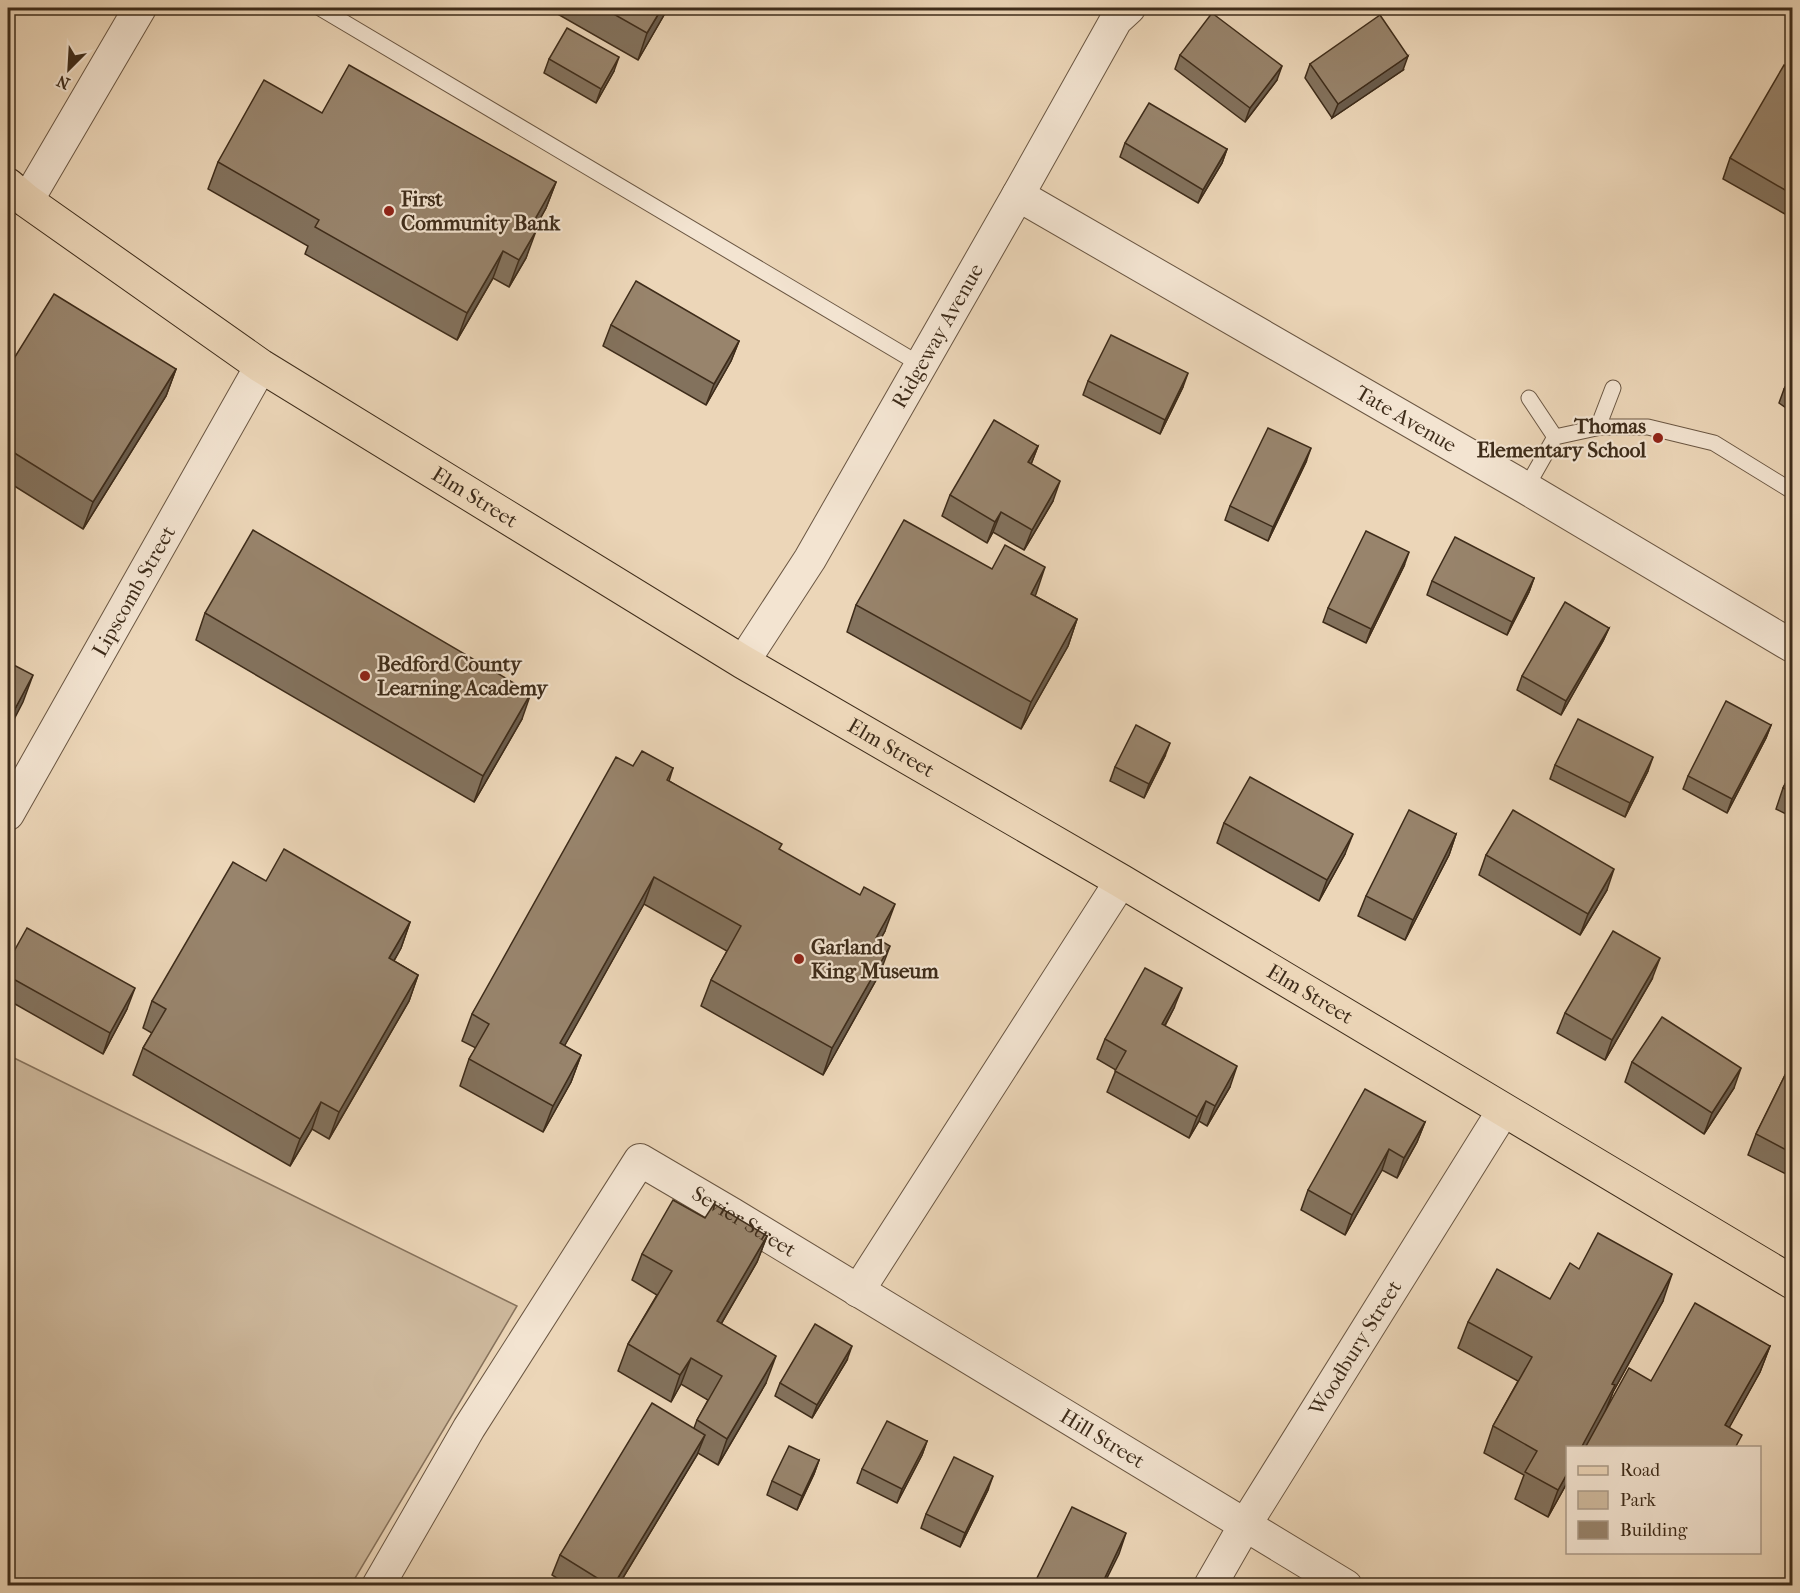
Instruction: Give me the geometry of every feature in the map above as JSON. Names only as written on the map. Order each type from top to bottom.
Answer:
[{"type":"main road","name":"Elm Street","points":[[17,193],[261,366],[743,662],[1121,881],[1792,1282]]},
{"type":"street","points":[[17,193],[140,8]]},
{"type":"street","name":"Ridgeway Avenue","points":[[743,662],[810,560],[1116,20],[1129,8]]},
{"type":"street","name":"Tate Avenue","points":[[1018,195],[1526,488],[1792,646]]},
{"type":"street","name":"Lipscomb Street","points":[[8,814],[261,366]]},
{"type":"street","points":[[858,1291],[1121,881]]},
{"type":"street","name":"Woodbury Street","points":[[1210,1586],[1245,1525],[1503,1111]]},
{"type":"street","name":"Sevier Street","points":[[378,1586],[469,1428],[640,1160],[858,1291]]},
{"type":"street","name":"Hill Street","points":[[858,1291],[1346,1586]]},
{"type":"lane","points":[[320,8],[921,365]]},
{"type":"lane","points":[[1598,427],[1613,388]]},
{"type":"lane","points":[[1529,398],[1555,437]]},
{"type":"lane","points":[[1526,488],[1555,437],[1598,427],[1648,427],[1714,443],[1792,491]]},
{"type":"green space","points":[[8,1055],[517,1306],[351,1585],[8,1585]]},
{"type":"building","points":[[603,8],[662,8],[647,33]]},
{"type":"building","points":[[1212,13],[1282,66],[1250,108],[1180,55]]},
{"type":"building","points":[[1380,15],[1408,56],[1338,104],[1310,64]]},
{"type":"building","points":[[567,28],[619,57],[601,89],[549,59]]},
{"type":"building","points":[[349,65],[556,182],[530,228],[536,231],[519,260],[503,251],[467,313],[315,227],[319,220],[218,162],[264,80],[322,113]]},
{"type":"building","points":[[1784,65],[1792,70],[1792,194],[1730,158]]},
{"type":"building","points":[[1149,103],[1227,149],[1203,190],[1125,143]]},
{"type":"building","points":[[636,281],[739,341],[714,384],[611,325]]},
{"type":"building","points":[[54,294],[176,369],[93,502],[8,449],[8,368]]},
{"type":"building","points":[[1111,335],[1188,373],[1165,420],[1088,381]]},
{"type":"building","points":[[1792,376],[1792,395],[1784,389]]},
{"type":"building","points":[[994,420],[1038,446],[1028,462],[1060,481],[1032,530],[1001,512],[995,522],[950,495]]},
{"type":"building","points":[[1268,428],[1311,448],[1273,527],[1230,506]]},
{"type":"building","points":[[904,520],[992,569],[1005,545],[1045,567],[1031,594],[1077,619],[1031,702],[856,605]]},
{"type":"building","name":"Bedford County Learning Academy","points":[[253,530],[531,693],[483,776],[205,613]]},
{"type":"building","points":[[1366,531],[1409,552],[1371,629],[1328,608]]},
{"type":"building","points":[[1455,537],[1534,578],[1512,622],[1432,581]]},
{"type":"building","points":[[1565,602],[1609,628],[1566,701],[1522,676]]},
{"type":"building","points":[[8,662],[33,675],[8,722]]},
{"type":"building","points":[[1726,701],[1771,725],[1732,799],[1688,776]]},
{"type":"building","points":[[1578,719],[1653,757],[1630,803],[1555,765]]},
{"type":"building","points":[[1136,725],[1170,743],[1149,784],[1115,767]]},
{"type":"building","name":"Garland King Museum","points":[[642,751],[673,768],[667,780],[782,844],[779,849],[860,895],[864,887],[895,904],[876,938],[890,946],[832,1048],[711,980],[741,926],[654,877],[560,1043],[581,1055],[553,1106],[469,1059],[489,1024],[472,1014],[616,757],[633,766]]},
{"type":"building","points":[[1792,771],[1792,793],[1783,788]]},
{"type":"building","points":[[1250,777],[1353,834],[1327,880],[1224,823]]},
{"type":"building","points":[[1409,810],[1456,834],[1413,920],[1366,896]]},
{"type":"building","points":[[1513,810],[1614,869],[1588,914],[1486,855]]},
{"type":"building","points":[[284,849],[410,922],[389,958],[418,975],[339,1112],[321,1102],[300,1139],[143,1048],[166,1009],[152,1001],[233,862],[266,881]]},
{"type":"building","points":[[27,928],[135,988],[110,1033],[8,976],[8,962]]},
{"type":"building","points":[[1613,931],[1660,958],[1612,1040],[1565,1013]]},
{"type":"building","points":[[1145,968],[1182,988],[1162,1024],[1237,1066],[1215,1106],[1206,1101],[1197,1117],[1115,1071],[1126,1051],[1105,1039]]},
{"type":"building","points":[[1662,1017],[1741,1068],[1712,1113],[1632,1062]]},
{"type":"building","points":[[1792,1061],[1792,1153],[1756,1134]]},
{"type":"building","points":[[1365,1089],[1425,1122],[1404,1158],[1389,1149],[1352,1215],[1308,1190]]},
{"type":"building","points":[[673,1200],[705,1218],[714,1204],[767,1236],[717,1321],[776,1356],[727,1439],[697,1420],[722,1376],[691,1358],[680,1375],[628,1344],[672,1271],[642,1254]]},
{"type":"building","points":[[1598,1233],[1672,1274],[1612,1384],[1615,1385],[1582,1446],[1566,1446],[1566,1476],[1558,1490],[1525,1472],[1537,1451],[1493,1426],[1532,1357],[1468,1322],[1497,1269],[1550,1299],[1570,1263],[1579,1269]]},
{"type":"building","points":[[1695,1303],[1770,1346],[1725,1425],[1742,1435],[1736,1446],[1586,1446],[1629,1368],[1651,1381]]},
{"type":"building","points":[[815,1324],[852,1346],[817,1405],[780,1383]]},
{"type":"building","points":[[652,1403],[705,1435],[613,1586],[610,1586],[560,1555]]},
{"type":"building","points":[[887,1421],[927,1441],[902,1489],[862,1469]]},
{"type":"building","points":[[789,1446],[819,1460],[802,1496],[772,1481]]},
{"type":"building","points":[[954,1457],[993,1476],[965,1533],[926,1514]]},
{"type":"building","points":[[1072,1507],[1126,1533],[1101,1586],[1033,1586]]},
{"type":"place","name":"First Community Bank","points":[[389,211]]},
{"type":"place","name":"Thomas Elementary School","points":[[1658,438]]},
{"type":"place","name":"Bedford County Learning Academy","points":[[365,676]]},
{"type":"place","name":"Garland King Museum","points":[[799,959]]}]
